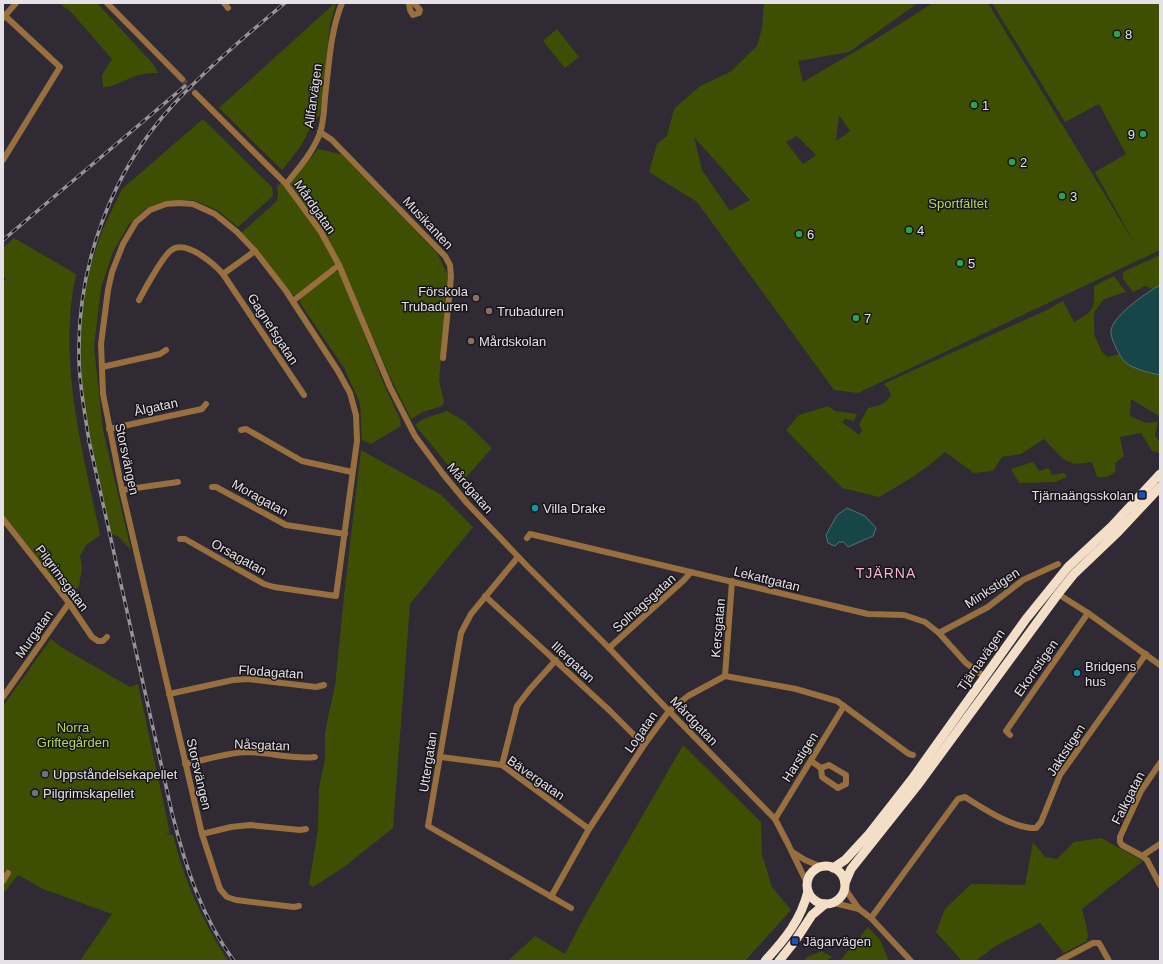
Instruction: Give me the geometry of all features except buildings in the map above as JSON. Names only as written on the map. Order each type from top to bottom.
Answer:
[{"type":"highway","name":"Tjärnavägen","points":[[833,868],[845,860],[869,834],[912,779],[1026,619],[1068,567],[1112,526],[1160,474]]},
{"type":"highway","name":"Tjärnavägen","points":[[845,886],[850,869],[917,786],[1058,594],[1074,574],[1118,532],[1160,487]]},
{"type":"highway","points":[[765,961],[790,932],[798,919],[805,903],[808,879],[814,871],[822,867],[833,868],[840,872],[845,886],[841,897],[829,903],[812,915],[795,941],[779,961]]},
{"type":"highway","points":[[808,887],[815,900],[829,903]]},
{"type":"street","points":[[3,160],[60,66],[4,16],[16,3]]},
{"type":"street","points":[[107,3],[182,79]]},
{"type":"street","name":"Allfarvägen","points":[[286,184],[312,150],[320,132],[323,121],[336,16],[342,3]]},
{"type":"street","points":[[409,3],[411,12],[413,15],[416,15],[420,10],[414,3]]},
{"type":"street","name":"Mårdgatan","points":[[195,93],[286,184],[321,232],[339,265],[390,387],[415,436],[443,474],[467,503],[518,557],[609,648],[775,819],[808,887]]},
{"type":"street","name":"Musikanten","points":[[320,132],[332,140],[421,230],[448,261],[450,265],[451,277],[443,358]]},
{"type":"street","name":"Storsvängen","points":[[299,906],[294,907],[236,900],[227,897],[220,889],[202,834],[122,490],[103,394],[101,344],[108,290],[112,272],[123,244],[136,222],[150,210],[166,204],[193,204],[215,214],[237,232],[255,251],[293,301],[338,371],[350,393],[356,415],[356,441],[336,596]]},
{"type":"street","name":"Gagnefsgatan","points":[[139,300],[166,255],[174,248],[184,247],[189,249],[211,262],[223,274],[293,385],[304,396]]},
{"type":"street","points":[[223,274],[255,251]]},
{"type":"street","points":[[293,301],[339,265]]},
{"type":"street","points":[[102,367],[160,354],[166,350]]},
{"type":"street","name":"Ålgatan","points":[[109,429],[202,409],[206,404]]},
{"type":"street","points":[[241,430],[246,429],[302,461],[352,472]]},
{"type":"street","points":[[122,490],[178,482]]},
{"type":"street","name":"Moragatan","points":[[212,487],[216,486],[286,525],[345,534]]},
{"type":"street","name":"Pilgrimsgatan","points":[[3,519],[69,604],[92,637],[98,641],[103,641],[107,637]]},
{"type":"street","name":"Lekattgatan","points":[[527,538],[530,534],[868,614],[904,615],[925,622],[939,633],[966,663],[985,676]]},
{"type":"street","name":"Orsagatan","points":[[180,539],[185,539],[264,584],[274,587],[336,596]]},
{"type":"street","name":"Uttergatan","points":[[518,557],[471,614],[461,633],[428,826],[571,908]]},
{"type":"street","name":"Minkstigen","points":[[939,633],[988,607],[1023,580],[1058,564]]},
{"type":"street","name":"Solhagsgatan","points":[[609,648],[691,572]]},
{"type":"street","name":"Kersgatan","points":[[725,676],[732,581]]},
{"type":"street","points":[[1058,594],[1088,613],[1160,665]]},
{"type":"street","name":"Illergatan","points":[[485,596],[556,660],[644,745]]},
{"type":"street","name":"Murgatan","points":[[3,697],[69,604]]},
{"type":"street","name":"Ekorrstigen","points":[[1010,736],[1006,731],[1088,613]]},
{"type":"street","name":"Jaktstigen","points":[[871,918],[958,799],[965,797],[994,815],[1028,828],[1036,828],[1041,822],[1060,775],[1146,654]]},
{"type":"street","points":[[502,765],[516,706],[556,660]]},
{"type":"street","points":[[725,676],[796,689],[837,701],[909,754],[913,755]]},
{"type":"street","name":"Logatan","points":[[551,897],[589,829],[644,745],[669,711],[688,696],[725,676]]},
{"type":"street","name":"Flodagatan","points":[[169,694],[233,680],[248,679],[316,687],[324,685]]},
{"type":"street","name":"Harstigen","points":[[775,819],[844,706]]},
{"type":"street","name":"Nåsgatan","points":[[185,764],[230,754],[247,752],[304,758],[315,757]]},
{"type":"street","name":"Bävergatan","points":[[441,757],[502,765],[589,829]]},
{"type":"street","points":[[811,761],[821,768]]},
{"type":"street","name":"Falkgatan","points":[[1142,856],[1122,845],[1120,842],[1120,837],[1147,780],[1160,763]]},
{"type":"street","points":[[202,834],[250,825],[300,830],[306,829]]},
{"type":"street","points":[[1160,844],[1142,856],[1147,860],[1160,885]]},
{"type":"street","points":[[792,852],[805,860],[822,867]]},
{"type":"street","points":[[3,881],[8,873]]},
{"type":"street","points":[[845,886],[859,909],[871,918],[911,961]]},
{"type":"street","points":[[829,903],[859,909]]},
{"type":"street","points":[[1059,961],[1093,943],[1099,943],[1109,961]]},
{"type":"green space","points":[[59,3],[97,3],[154,65],[158,73],[141,74],[115,85],[103,87],[102,75],[112,59],[71,12]]},
{"type":"green space","points":[[335,3],[330,25],[320,116],[315,118],[301,146],[282,170],[219,108]]},
{"type":"green space","name":"Sportfältet","points":[[764,3],[918,3],[849,52],[798,61],[803,82],[873,41],[933,3],[988,3],[1135,244],[1095,172],[1126,154],[1099,104],[1065,122],[992,3],[1160,3],[1160,250],[858,393],[834,390],[697,202],[649,172],[657,144],[667,136],[674,109],[700,86],[730,72],[757,46],[762,28]],"holes":[[[839,115],[850,131],[836,141]],[[797,136],[816,155],[803,164],[786,142]],[[694,137],[750,200],[730,211],[702,170]]]},
{"type":"green space","points":[[557,29],[579,57],[565,68],[543,41]]},
{"type":"green space","points":[[203,119],[272,187],[273,196],[238,227],[217,210],[193,200],[164,201],[145,209],[129,224],[113,252],[101,288],[94,347],[103,430],[131,550],[118,536],[111,535],[83,408],[78,348],[84,285],[102,231],[122,189]]},
{"type":"green space","points":[[318,149],[341,154],[437,253],[449,277],[439,380],[444,402],[442,406],[423,412],[411,419],[391,379],[341,265],[324,231],[290,184]]},
{"type":"green space","points":[[282,182],[319,232],[335,263],[332,268],[297,296],[292,295],[255,246],[241,233],[277,201],[277,186]]},
{"type":"green space","points":[[14,238],[76,274],[71,307],[69,340],[74,405],[100,535],[86,545],[80,556],[82,568],[79,586],[68,597],[3,515],[3,283],[6,279],[3,277],[3,248]]},
{"type":"green space","points":[[1160,255],[1160,285],[1153,289],[1145,286],[1133,292],[1123,279],[1123,272]]},
{"type":"green space","points":[[335,271],[340,272],[383,382],[400,419],[401,426],[371,444],[362,440],[360,403],[344,368],[300,303],[301,298]]},
{"type":"green space","points":[[1114,276],[1126,292],[1104,299],[1094,312],[1094,334],[1102,352],[1108,357],[1120,354],[1125,362],[1145,372],[1160,375],[1160,415],[1159,416],[1131,399],[1130,416],[1146,423],[1158,422],[1155,435],[1160,443],[1160,453],[1152,451],[1141,433],[1120,437],[1124,456],[1115,463],[1116,471],[1107,477],[1097,477],[1092,462],[1074,464],[1063,459],[1044,439],[1021,454],[1002,457],[993,471],[974,473],[945,452],[913,476],[879,497],[842,488],[786,430],[799,415],[828,406],[835,411],[857,414],[854,421],[845,419],[842,422],[859,435],[862,430],[859,425],[868,408],[884,403],[891,395],[888,388],[883,384],[1047,310],[1063,301],[1074,322],[1086,315],[1092,308],[1094,300],[1094,286]]},
{"type":"green space","points":[[447,411],[464,421],[492,448],[462,482],[415,425],[423,419]]},
{"type":"green space","points":[[361,450],[440,494],[473,527],[410,604],[393,828],[344,867],[313,887],[309,884],[318,829],[319,788],[325,759],[325,734],[335,686]]},
{"type":"green space","points":[[1033,462],[1039,471],[1049,468],[1052,475],[1064,473],[1067,477],[1055,482],[1019,483],[1011,469]]},
{"type":"green space","name":"Norra Griftegården","points":[[51,639],[61,647],[130,687],[138,684],[170,833],[165,834],[173,835],[177,852],[195,901],[210,931],[228,961],[80,961],[112,914],[43,889],[18,875],[3,894],[3,706]]},
{"type":"green space","points":[[683,745],[761,822],[762,855],[772,887],[791,910],[745,961],[508,961],[535,936],[565,954],[582,921]]},
{"type":"green space","points":[[1101,838],[1143,861],[1082,909],[1088,933],[1087,941],[1064,953],[1040,923],[994,947],[976,961],[962,961],[936,932],[945,909],[971,884],[1025,885],[1033,842],[1045,857],[1057,859],[1074,842]]},
{"type":"green space","points":[[868,927],[880,940],[889,961],[840,961]]},
{"type":"green space","points":[[822,951],[832,957],[826,961],[804,961],[807,957]]},
{"type":"shaded area","points":[[1160,285],[1160,375],[1137,369],[1125,362],[1116,347],[1111,331],[1118,318],[1129,307],[1148,292]]},
{"type":"shaded area","points":[[847,508],[865,516],[876,528],[873,536],[848,547],[844,542],[839,542],[835,546],[828,543],[826,535],[837,515]]},
{"type":"tunnel","points":[[182,79],[195,93]]},
{"type":"railway","points":[[234,961],[222,944],[203,908],[189,871],[172,813],[89,441],[80,378],[80,323],[84,289],[102,222],[115,190],[132,160],[151,131],[186,91],[227,52],[285,3]]},
{"type":"railway","points":[[3,240],[185,86]]},
{"type":"place","name":"8","points":[[1117,34]]},
{"type":"place","name":"1","points":[[974,105]]},
{"type":"place","name":"9","points":[[1143,134]]},
{"type":"place","name":"2","points":[[1012,162]]},
{"type":"place","name":"3","points":[[1062,196]]},
{"type":"place","name":"4","points":[[909,230]]},
{"type":"place","name":"6","points":[[799,234]]},
{"type":"place","name":"5","points":[[960,263]]},
{"type":"place","name":"Förskola Trubaduren","points":[[476,298]]},
{"type":"place","name":"Trubaduren","points":[[489,311]]},
{"type":"place","name":"7","points":[[856,318]]},
{"type":"place","name":"Mårdskolan","points":[[471,341]]},
{"type":"place","name":"Tjärnaängsskolan","points":[[1142,495]]},
{"type":"place","name":"Villa Drake","points":[[535,508]]},
{"type":"place","name":"Bridgens hus","points":[[1077,673]]},
{"type":"place","name":"Uppståndelsekapellet","points":[[45,774]]},
{"type":"place","name":"Pilgrimskapellet","points":[[35,793]]},
{"type":"place","name":"Jägarvägen","points":[[795,941]]},
{"type":"district","name":"TJÄRNA","points":[[886,573]]}]
